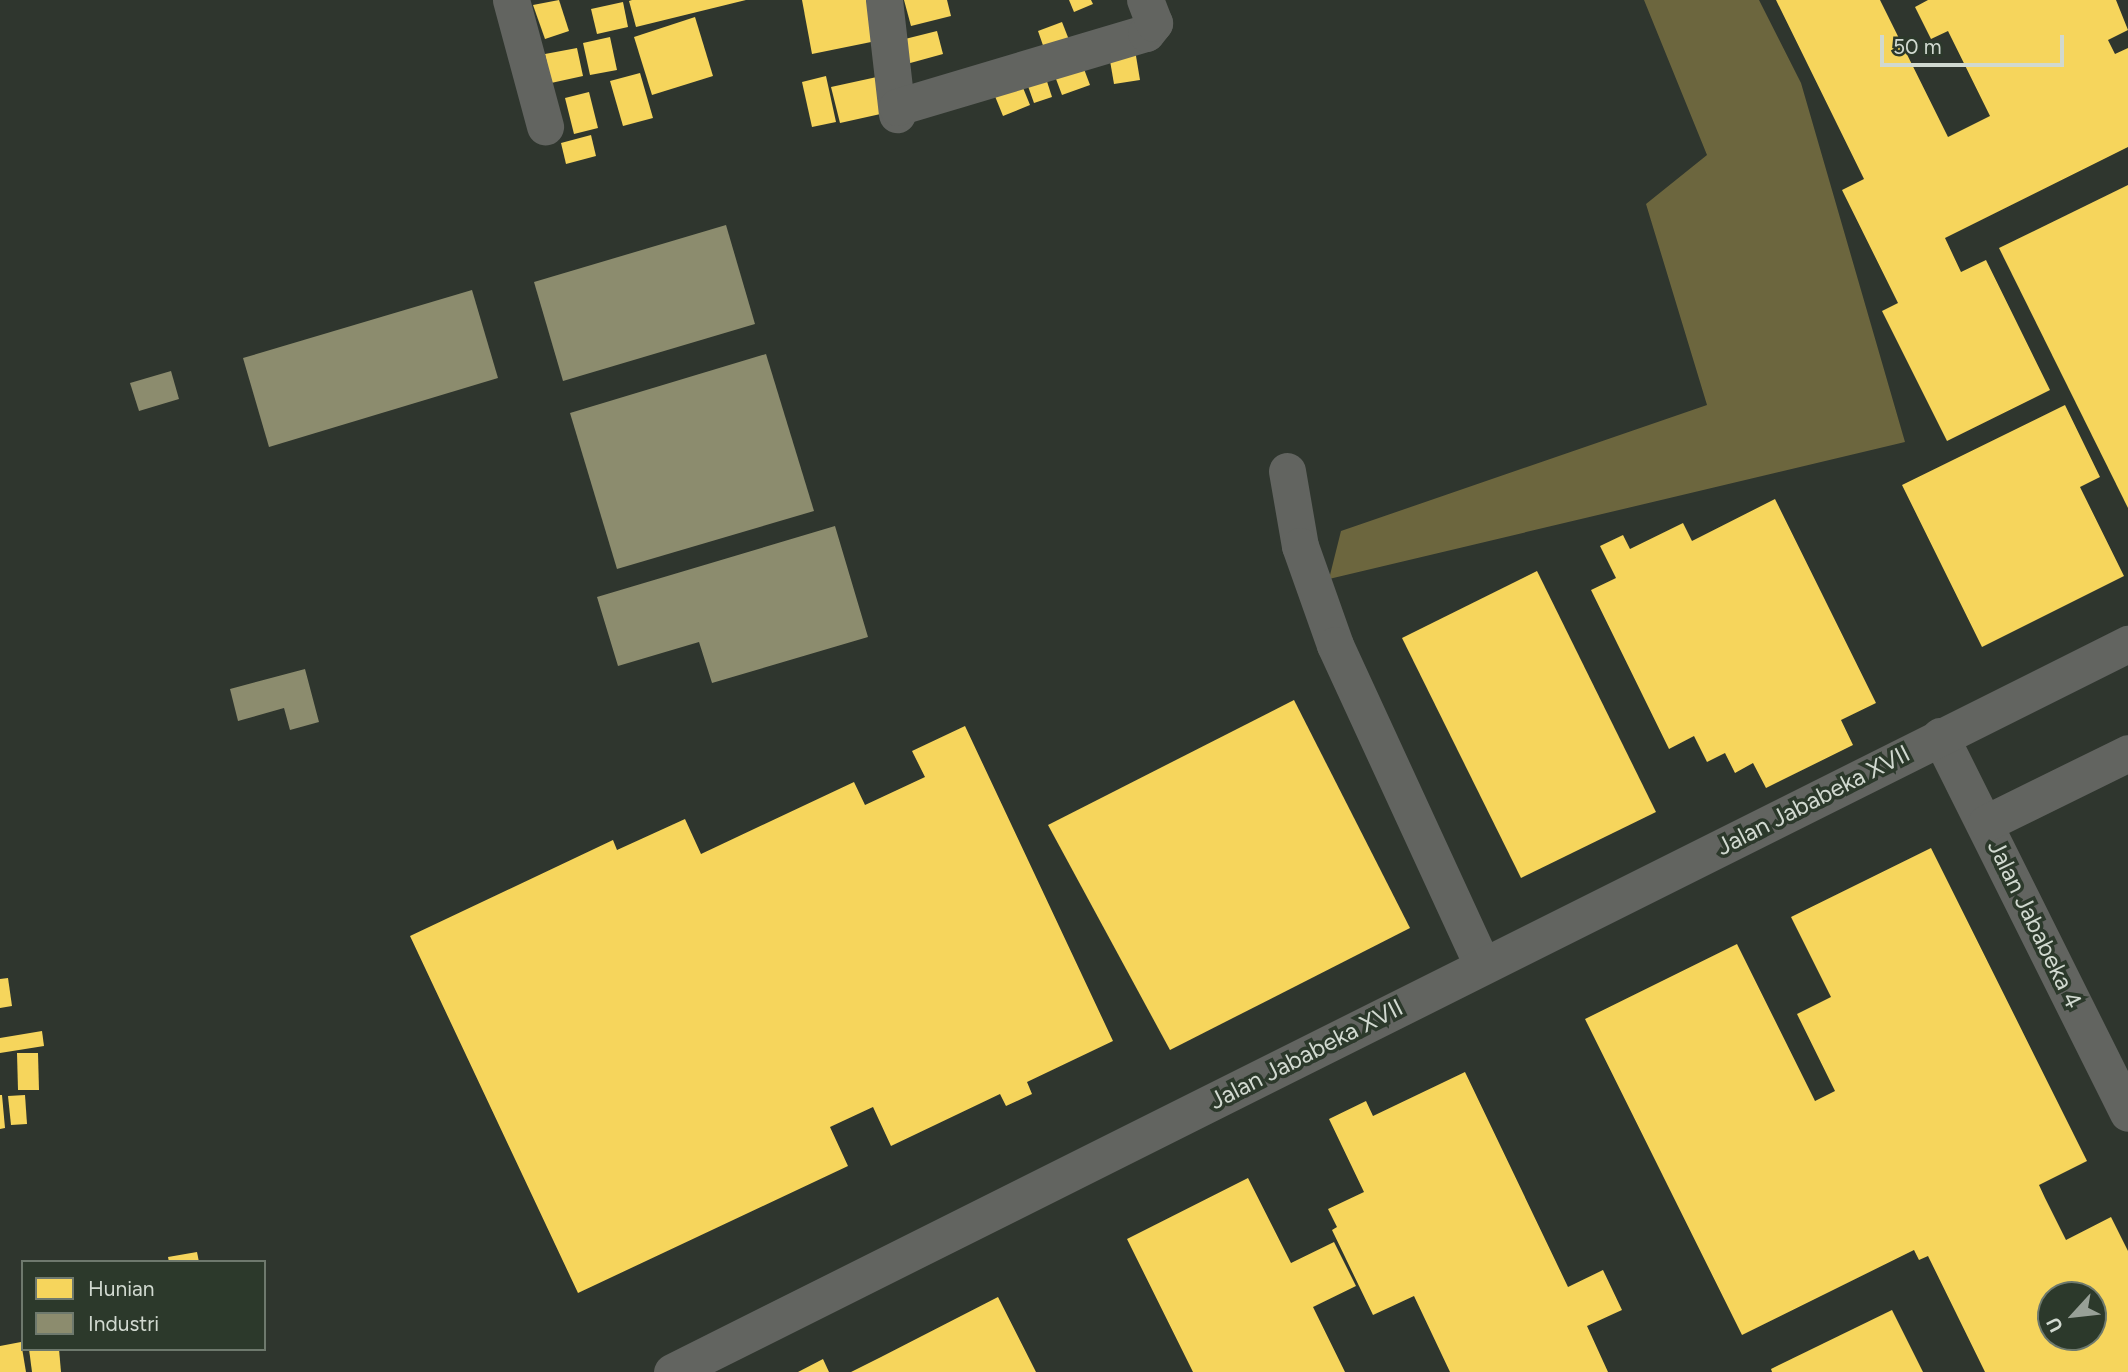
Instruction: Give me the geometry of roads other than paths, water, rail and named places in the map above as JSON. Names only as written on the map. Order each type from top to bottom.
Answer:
[{"type":"street","points":[[511,0],[545,126]]},
{"type":"street","points":[[884,0],[897,111],[1146,33],[1154,23],[1145,0]]},
{"type":"street","points":[[1287,471],[1300,546],[1335,645],[1482,965]]},
{"type":"street","name":"Jalan Jababeka XVII","points":[[673,1372],[2128,644]]},
{"type":"street","name":"Jalan Jababeka 4","points":[[1940,736],[1986,823],[2128,1113]]},
{"type":"street","points":[[1986,823],[2128,753]]}]
